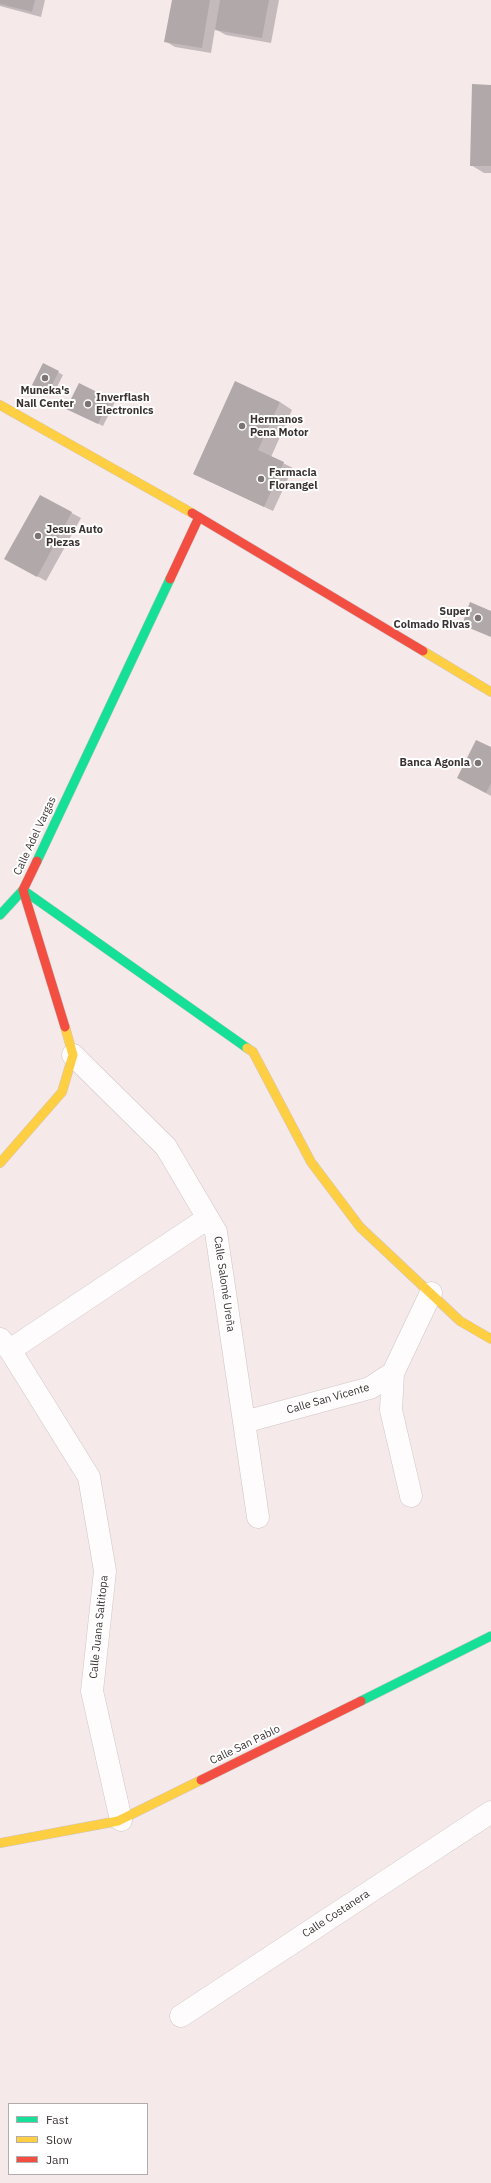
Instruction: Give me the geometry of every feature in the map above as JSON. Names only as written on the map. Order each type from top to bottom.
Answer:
[{"type":"street","points":[[0,405],[199,517],[491,692]]},
{"type":"street","name":"Calle Adel Vargas","points":[[72,1055],[23,890],[199,517]]},
{"type":"street","points":[[0,915],[23,890],[253,1052],[311,1162],[360,1227],[460,1321],[491,1340]]},
{"type":"street","points":[[0,1163],[62,1092],[72,1055]]},
{"type":"street","name":"Calle Salomé Ureña","points":[[72,1055],[166,1147],[216,1232],[258,1517]]},
{"type":"street","points":[[5,1345],[208,1218]]},
{"type":"street","points":[[411,1496],[391,1410],[393,1373],[431,1293]]},
{"type":"street","name":"Calle Juana Saltitopa","points":[[5,1345],[89,1477],[105,1571],[92,1691],[121,1820]]},
{"type":"street","name":"Calle San Vicente","points":[[244,1422],[370,1388],[393,1373]]},
{"type":"street","name":"Calle San Pablo","points":[[0,1843],[121,1820],[491,1636]]},
{"type":"street","name":"Calle Costanera","points":[[181,2016],[491,1812]]},
{"type":"building","points":[[0,0],[35,0],[32,12],[0,4]]},
{"type":"building","points":[[172,0],[210,0],[202,48],[164,42]]},
{"type":"building","points":[[220,0],[269,0],[262,38],[215,30]]},
{"type":"building","points":[[472,84],[491,85],[491,166],[470,166]]},
{"type":"building","name":"Muneka's Nail Center","points":[[43,363],[59,371],[48,393],[32,385]]},
{"type":"building","name":"Hermanos Pena Motor","points":[[235,381],[280,402],[258,450],[284,462],[264,507],[193,474]]},
{"type":"building","name":"Inverflash Electronics","points":[[79,383],[111,399],[98,424],[66,409]]},
{"type":"building","name":"Jesus Auto Piezas","points":[[40,495],[72,512],[37,577],[4,559]]},
{"type":"building","name":"Super Colmado Rivas","points":[[470,602],[491,611],[491,637],[462,625]]},
{"type":"building","name":"Banca Agonia","points":[[476,740],[491,747],[491,783],[486,793],[457,778]]},
{"type":"traffic: fast","points":[[37,861],[170,579]]},
{"type":"traffic: fast","points":[[0,915],[23,890],[247,1048]]},
{"type":"traffic: fast","points":[[361,1701],[491,1636]]},
{"type":"traffic: slow","points":[[0,405],[192,513]]},
{"type":"traffic: slow","points":[[423,651],[491,692]]},
{"type":"traffic: slow","points":[[0,1163],[62,1092],[73,1055],[65,1027]]},
{"type":"traffic: slow","points":[[247,1048],[253,1052],[311,1162],[360,1227],[460,1321],[491,1339]]},
{"type":"traffic: slow","points":[[0,1843],[118,1821],[201,1780]]},
{"type":"traffic: jam","points":[[192,513],[423,651]]},
{"type":"traffic: jam","points":[[170,579],[199,517]]},
{"type":"traffic: jam","points":[[37,861],[23,890],[65,1027]]},
{"type":"traffic: jam","points":[[201,1780],[361,1701]]},
{"type":"place","name":"Muneka's Nail Center","points":[[45,378]]},
{"type":"place","name":"Inverflash Electronics","points":[[88,404]]},
{"type":"place","name":"Hermanos Pena Motor","points":[[242,426]]},
{"type":"place","name":"Farmacia Florangel","points":[[261,479]]},
{"type":"place","name":"Jesus Auto Piezas","points":[[38,536]]},
{"type":"place","name":"Super Colmado Rivas","points":[[478,618]]},
{"type":"place","name":"Banca Agonia","points":[[478,763]]}]
